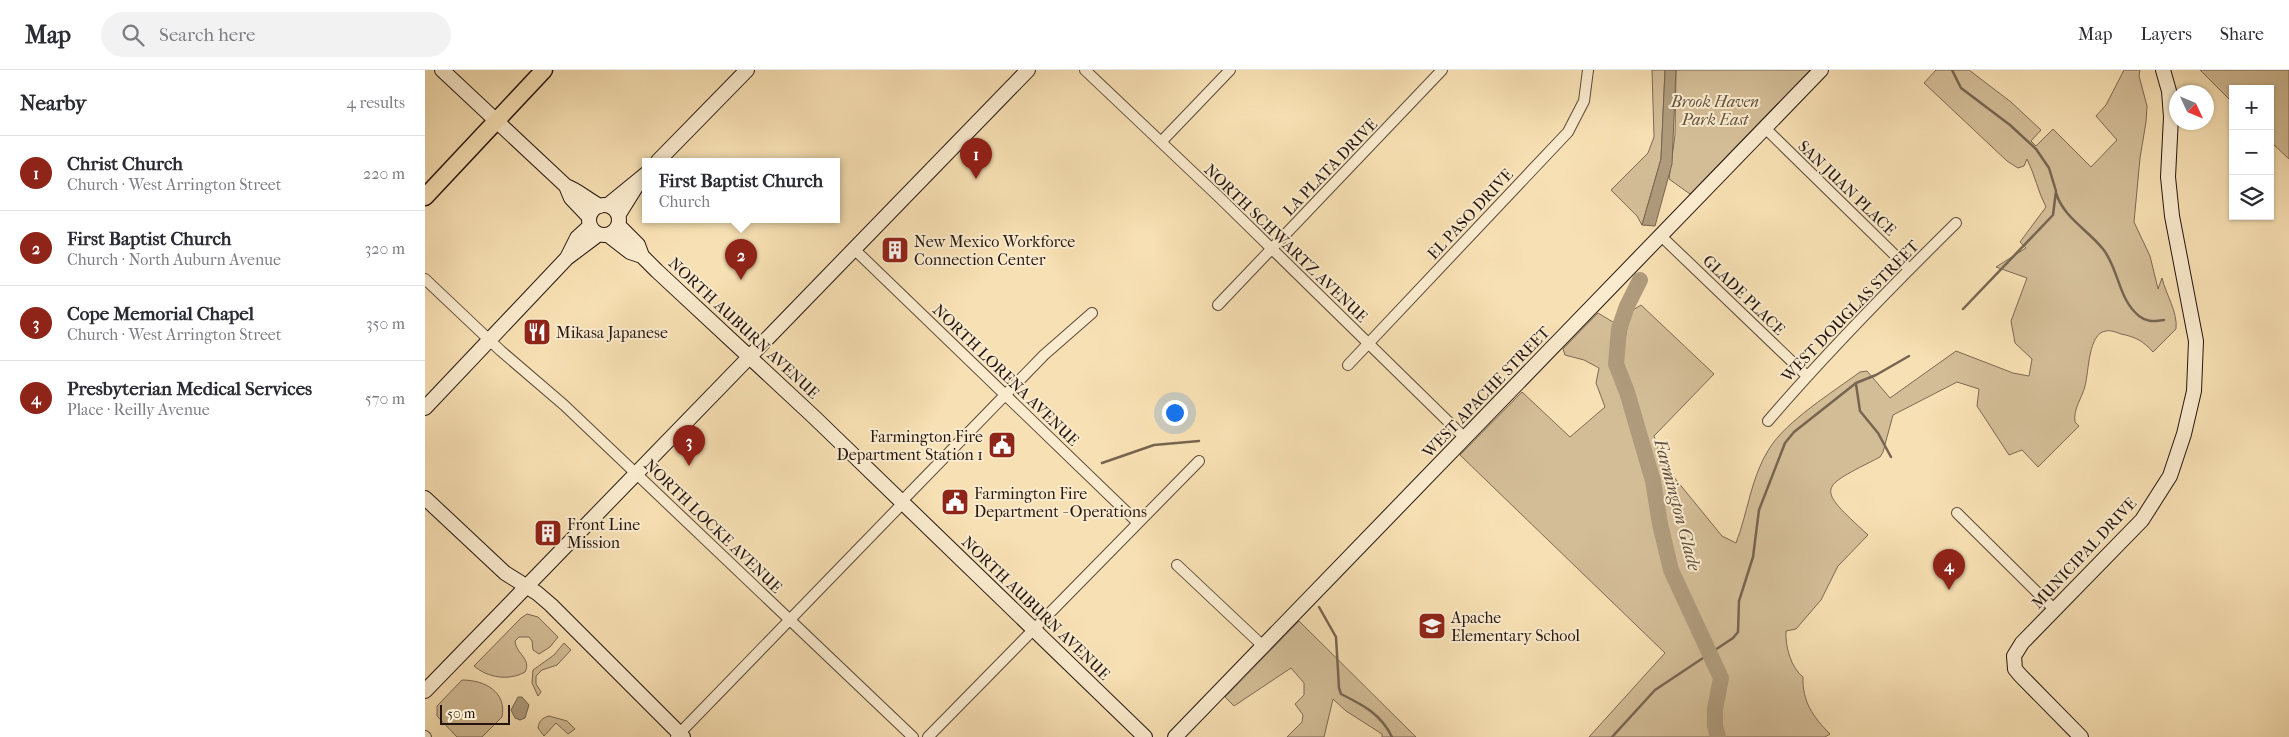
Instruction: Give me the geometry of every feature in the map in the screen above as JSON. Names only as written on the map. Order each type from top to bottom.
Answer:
[{"type":"main road","points":[[443,70],[566,186],[571,198],[604,225]]},
{"type":"main road","points":[[425,197],[544,70]]},
{"type":"main road","points":[[661,158],[747,70]]},
{"type":"main road","points":[[425,691],[635,472],[1028,70]]},
{"type":"main road","name":"WEST APACHE STREET","points":[[1181,734],[1263,646],[1821,70]]},
{"type":"main road","name":"MUNICIPAL DRIVE","points":[[2081,737],[2020,675],[2013,661],[2016,650],[2119,546],[2150,509],[2170,476],[2184,434],[2194,391],[2196,341],[2172,216],[2168,177],[2171,117],[2169,91],[2163,70]]},
{"type":"main road","points":[[604,205],[642,179]]},
{"type":"main road","points":[[425,408],[567,258],[574,255],[604,225],[637,188],[642,180]]},
{"type":"main road","points":[[566,186],[579,190],[589,200],[604,205]]},
{"type":"main road","points":[[604,205],[604,225]]},
{"type":"main road","points":[[604,205],[604,225]]},
{"type":"main road","name":"NORTH AUBURN AVENUE","points":[[604,225],[630,252],[643,256],[902,502],[1145,737]]},
{"type":"main road","points":[[425,498],[505,574],[537,593],[551,605],[679,736]]},
{"type":"street","name":"NORTH SCHWARTZ AVENUE","points":[[1085,70],[1465,438]]},
{"type":"street","points":[[1161,142],[1230,70]]},
{"type":"street","name":"LA PLATA DRIVE","points":[[1219,305],[1442,70]]},
{"type":"street","name":"EL PASO DRIVE","points":[[1348,365],[1568,132],[1583,101],[1588,70]]},
{"type":"street","name":"SAN JUAN PLACE","points":[[1765,128],[1909,269]]},
{"type":"street","name":"WEST DOUGLAS STREET","points":[[1768,421],[1807,376],[1955,223]]},
{"type":"street","name":"GLADE PLACE","points":[[1661,236],[1807,376]]},
{"type":"street","name":"NORTH LORENA AVENUE","points":[[854,249],[1137,522]]},
{"type":"street","name":"NORTH LOCKE AVENUE","points":[[425,279],[489,340],[564,404],[913,737]]},
{"type":"street","points":[[679,736],[1004,395],[1044,355],[1092,313]]},
{"type":"street","points":[[928,737],[1137,522],[1199,461]]},
{"type":"street","points":[[1957,513],[2055,610]]},
{"type":"street","points":[[1177,565],[1263,646]]},
{"type":"green space","points":[[1652,70],[1665,70],[1661,159],[1642,225],[1637,216],[1611,190],[1648,153],[1654,137]]},
{"type":"green space","name":"Brook Haven Park East","points":[[1676,70],[1810,70],[1690,194],[1669,179],[1675,135]]},
{"type":"green space","points":[[1936,70],[1969,70],[2011,102],[2041,130],[2031,141],[2036,146],[2053,129],[2091,167],[2117,140],[2096,116],[2106,105],[2124,70],[2140,70],[2139,76],[2147,106],[2134,222],[2150,256],[2158,289],[2162,278],[2174,310],[2176,329],[2153,352],[2142,342],[2131,337],[2113,331],[2100,333],[2090,354],[2085,386],[2076,408],[2075,422],[2079,426],[2038,467],[2022,450],[2009,455],[1977,406],[1979,389],[1957,382],[1893,415],[1880,457],[1845,476],[1835,483],[1831,490],[1832,497],[1839,507],[1868,535],[1838,566],[1821,600],[1796,629],[1786,631],[1792,662],[1803,677],[1804,694],[1814,715],[1830,734],[1825,737],[1720,737],[1718,713],[1726,683],[1726,672],[1703,633],[1671,569],[1661,523],[1655,480],[1641,434],[1634,397],[1621,364],[1627,328],[1633,310],[1641,305],[1714,374],[1654,436],[1664,465],[1722,536],[1736,543],[1758,471],[1769,449],[1777,438],[1798,418],[1860,372],[1867,371],[1890,398],[1956,351],[2013,373],[2029,376],[2032,359],[2015,343],[2011,321],[2027,278],[1996,267],[2026,248],[2020,242],[2046,207],[2027,159],[2024,166],[2018,168],[2007,161],[1924,83]]},
{"type":"green space","points":[[2200,70],[2289,70],[2289,159],[2274,145],[2274,85],[2229,85],[2229,99]]},
{"type":"green space","points":[[1598,313],[1613,322],[1619,318],[1612,346],[1611,368],[1624,389],[1630,416],[1651,482],[1670,576],[1689,611],[1698,638],[1717,671],[1718,684],[1710,727],[1713,737],[1589,737],[1665,653],[1460,455],[1522,392],[1570,437],[1605,407],[1596,383],[1599,368],[1584,360],[1565,355],[1563,349]]},
{"type":"green space","points":[[527,614],[538,617],[558,637],[550,647],[539,654],[533,650],[532,641],[529,637],[519,637],[515,641],[518,650],[527,664],[525,672],[512,677],[499,677],[492,676],[474,666],[521,618]]},
{"type":"green space","points":[[1299,621],[1416,737],[1382,737],[1382,734],[1346,711],[1333,699],[1324,737],[1287,737],[1302,722],[1303,715],[1295,704],[1304,695],[1304,683],[1291,668],[1234,706],[1225,697]]},
{"type":"green space","points":[[564,643],[571,650],[557,665],[542,670],[536,676],[536,684],[541,692],[538,696],[532,683],[533,670],[554,655]]},
{"type":"green space","points":[[462,680],[479,682],[486,685],[498,694],[501,701],[503,708],[502,717],[482,737],[457,737],[437,716],[437,706]]},
{"type":"green space","points":[[549,716],[567,721],[575,729],[568,734],[556,723],[544,736],[538,726],[541,720]]},
{"type":"shaded area","points":[[1665,70],[1676,70],[1672,164],[1655,226],[1642,225],[1661,159]]},
{"type":"shaded area","points":[[518,697],[522,697],[529,705],[525,718],[520,720],[515,718],[511,710]]},
{"type":"waterway","points":[[1952,70],[1961,88],[2010,125],[2036,149],[2049,168],[2056,191],[2053,215],[1963,309]]},
{"type":"waterway","points":[[2056,193],[2064,209],[2103,249],[2132,309],[2145,320],[2164,320]]},
{"type":"waterway","name":"Farmington Glade","points":[[1640,280],[1627,306],[1619,329],[1616,364],[1627,392],[1653,481],[1660,524],[1671,570],[1721,678],[1715,709],[1715,726],[1718,737]]},
{"type":"waterway","points":[[1612,737],[1655,690],[1733,638],[1738,632],[1739,601],[1753,557],[1759,510],[1785,443],[1794,432],[1856,383],[1876,375],[1909,356]]},
{"type":"waterway","points":[[1856,384],[1860,411],[1878,433],[1891,457]]},
{"type":"waterway","points":[[1102,463],[1154,445],[1199,441]]},
{"type":"waterway","points":[[1319,607],[1336,637],[1341,694],[1364,706],[1377,716],[1392,737]]},
{"type":"place","name":"Christ Church","points":[[976,179]]},
{"type":"place","name":"New Mexico Workforce Connection Center","points":[[895,250]]},
{"type":"place","name":"First Baptist Church","points":[[741,280]]},
{"type":"place","name":"Mikasa Japanese","points":[[537,332]]},
{"type":"place","name":"Farmington Fire Department Station 1","points":[[1002,445]]},
{"type":"place","name":"Cope Memorial Chapel","points":[[689,466]]},
{"type":"place","name":"Farmington Fire Department - Operations","points":[[955,502]]},
{"type":"place","name":"Front Line Mission","points":[[548,533]]},
{"type":"place","name":"Presbyterian Medical Services","points":[[1949,590]]},
{"type":"place","name":"Apache Elementary School","points":[[1432,626]]}]
